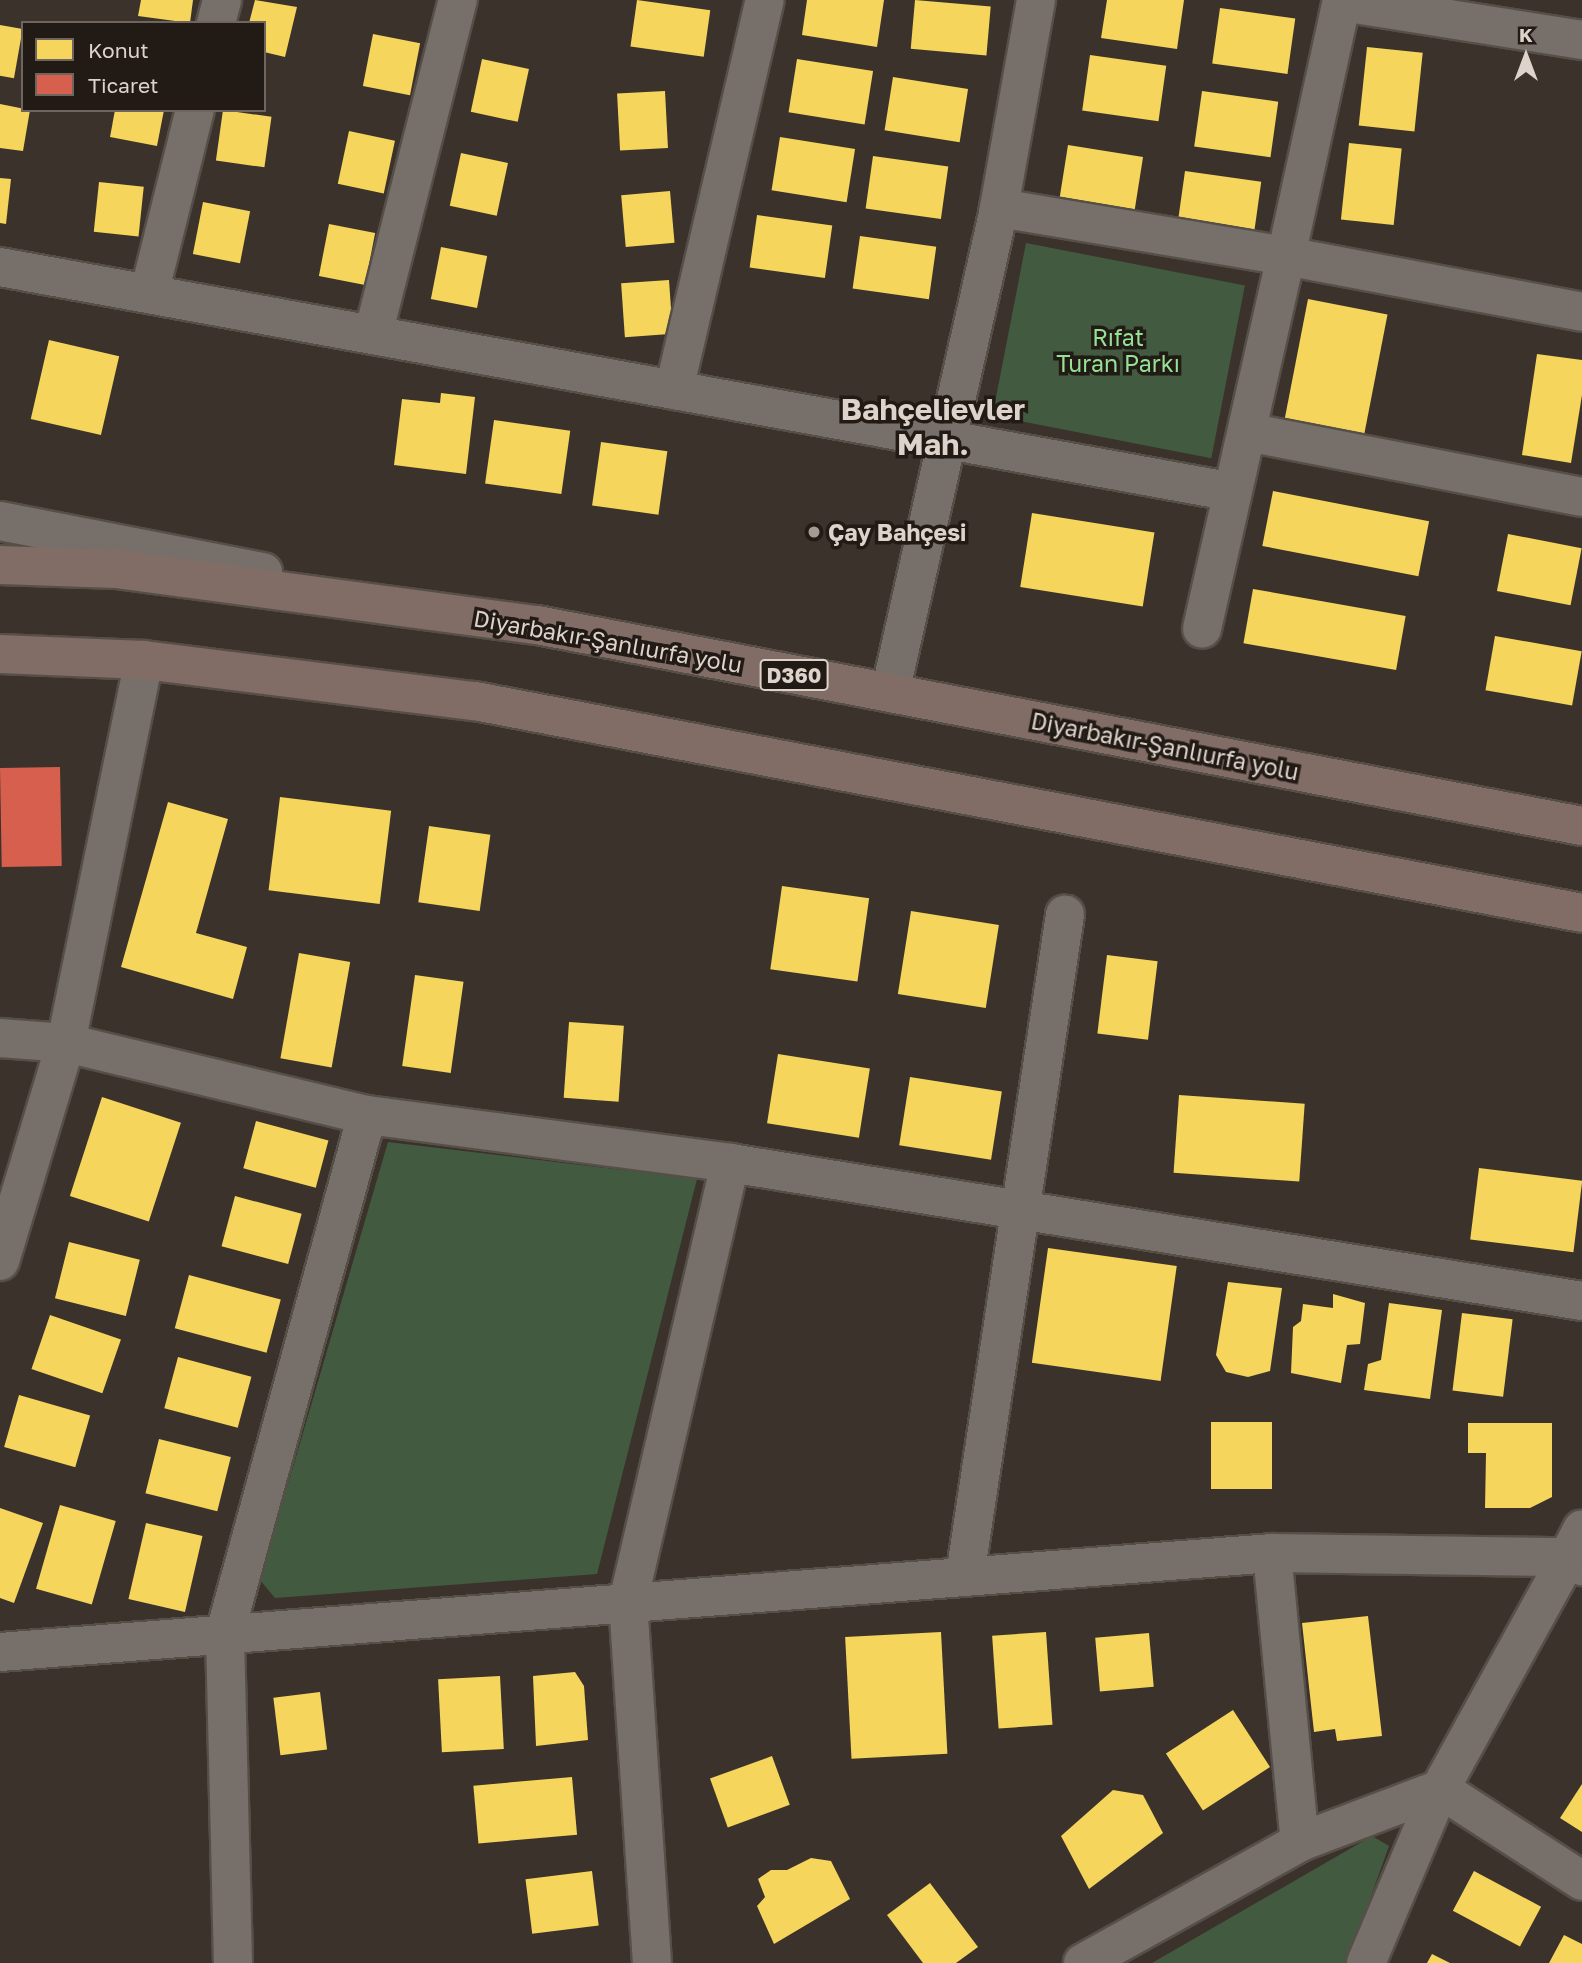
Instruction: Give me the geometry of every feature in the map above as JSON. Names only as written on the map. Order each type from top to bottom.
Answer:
[{"type":"highway","name":"Diyarbakır-Şanlıurfa yolu","points":[[0,565],[116,569],[537,625],[1582,826]]},
{"type":"highway","points":[[0,654],[145,660],[475,701],[1582,913]]},
{"type":"street","points":[[217,21],[222,0]]},
{"type":"street","points":[[373,335],[458,0]]},
{"type":"street","points":[[674,390],[765,0]]},
{"type":"street","points":[[890,693],[999,208],[1036,0]]},
{"type":"street","points":[[1202,629],[1342,1],[1582,40]]},
{"type":"street","points":[[149,294],[194,112]]},
{"type":"street","points":[[999,208],[1286,256],[1582,312]]},
{"type":"street","points":[[0,267],[1233,492]]},
{"type":"street","points":[[1247,432],[1582,497]]},
{"type":"street","points":[[0,521],[537,625]]},
{"type":"street","points":[[0,1261],[66,1043],[145,660]]},
{"type":"street","points":[[965,1576],[1065,915]]},
{"type":"street","points":[[0,1038],[66,1043],[367,1115],[730,1163],[1020,1214],[1582,1301]]},
{"type":"street","points":[[233,1963],[225,1633],[367,1115]]},
{"type":"street","points":[[652,1963],[628,1602],[730,1163]]},
{"type":"street","points":[[0,1651],[1272,1553],[1577,1551]]},
{"type":"street","points":[[1366,1963],[1440,1789],[1577,1551]]},
{"type":"street","points":[[1272,1553],[1300,1842]]},
{"type":"street","points":[[1089,1961],[1300,1842],[1440,1789]]},
{"type":"street","points":[[1440,1789],[1582,1881]]},
{"type":"green space","name":"Rıfat Turan Parkı","points":[[1026,243],[1245,286],[1211,458],[992,416]]},
{"type":"green space","points":[[388,1142],[697,1179],[597,1574],[275,1598],[260,1580]]},
{"type":"green space","points":[[1372,1836],[1389,1846],[1347,1963],[1152,1963]]},
{"type":"building: Konut","points":[[141,0],[193,0],[190,21],[138,16]]},
{"type":"building: Konut","points":[[255,0],[297,7],[285,57],[266,52],[266,21],[250,21]]},
{"type":"building: Konut","points":[[637,0],[710,10],[704,57],[630,47]]},
{"type":"building: Konut","points":[[807,0],[884,0],[877,47],[802,35]]},
{"type":"building: Konut","points":[[915,0],[991,7],[986,55],[911,49]]},
{"type":"building: Konut","points":[[1107,0],[1184,0],[1177,49],[1101,38]]},
{"type":"building: Konut","points":[[1220,8],[1295,19],[1287,74],[1212,63]]},
{"type":"building: Konut","points":[[0,25],[21,29],[14,78],[0,76]]},
{"type":"building: Konut","points":[[373,34],[420,43],[410,95],[363,86]]},
{"type":"building: Konut","points":[[1367,47],[1423,53],[1414,131],[1359,126]]},
{"type":"building: Konut","points":[[1090,55],[1166,66],[1158,121],[1082,110]]},
{"type":"building: Konut","points":[[482,59],[529,69],[518,122],[471,112]]},
{"type":"building: Konut","points":[[797,59],[873,71],[865,124],[789,112]]},
{"type":"building: Konut","points":[[893,77],[968,89],[960,142],[885,130]]},
{"type":"building: Konut","points":[[665,91],[668,148],[620,150],[617,94]]},
{"type":"building: Konut","points":[[1202,91],[1278,102],[1270,157],[1194,146]]},
{"type":"building: Konut","points":[[0,104],[21,108],[21,112],[30,112],[23,151],[0,148]]},
{"type":"building: Konut","points":[[115,112],[164,112],[157,146],[110,137]]},
{"type":"building: Konut","points":[[223,112],[272,117],[264,167],[216,161]]},
{"type":"building: Konut","points":[[349,131],[395,141],[384,194],[338,184]]},
{"type":"building: Konut","points":[[780,137],[855,149],[847,202],[772,190]]},
{"type":"building: Konut","points":[[1349,143],[1402,149],[1394,225],[1341,220]]},
{"type":"building: Konut","points":[[1068,145],[1143,157],[1134,212],[1059,200]]},
{"type":"building: Konut","points":[[461,153],[508,163],[497,216],[450,206]]},
{"type":"building: Konut","points":[[873,156],[948,167],[941,219],[866,208]]},
{"type":"building: Konut","points":[[1185,171],[1261,182],[1253,237],[1177,226]]},
{"type":"building: Konut","points":[[0,178],[11,179],[6,224],[0,223]]},
{"type":"building: Konut","points":[[99,182],[144,187],[139,236],[94,232]]},
{"type":"building: Konut","points":[[670,191],[675,243],[626,247],[621,195]]},
{"type":"building: Konut","points":[[203,202],[250,211],[240,263],[193,254]]},
{"type":"building: Konut","points":[[757,215],[832,226],[825,278],[750,267]]},
{"type":"building: Konut","points":[[329,224],[375,233],[365,285],[319,276]]},
{"type":"building: Konut","points":[[860,236],[936,247],[929,299],[853,288]]},
{"type":"building: Konut","points":[[441,247],[487,256],[477,308],[431,299]]},
{"type":"building: Konut","points":[[669,280],[673,334],[625,337],[621,283]]},
{"type":"building: Konut","points":[[1308,299],[1388,314],[1364,434],[1285,419]]},
{"type":"building: Konut","points":[[49,340],[119,356],[101,435],[31,419]]},
{"type":"building: Konut","points":[[1537,354],[1582,360],[1582,395],[1571,463],[1522,455]]},
{"type":"building: Konut","points":[[441,393],[475,397],[466,474],[394,465],[402,399],[440,403]]},
{"type":"building: Konut","points":[[494,420],[570,431],[561,494],[485,483]]},
{"type":"building: Konut","points":[[601,442],[667,451],[658,515],[592,505]]},
{"type":"building: Konut","points":[[1273,491],[1429,521],[1418,576],[1262,546]]},
{"type":"building: Konut","points":[[1032,513],[1154,532],[1143,606],[1020,587]]},
{"type":"building: Konut","points":[[1508,534],[1582,548],[1571,605],[1497,591]]},
{"type":"building: Konut","points":[[1253,589],[1406,616],[1396,670],[1243,643]]},
{"type":"building: Konut","points":[[1495,636],[1582,651],[1572,705],[1485,690]]},
{"type":"building: Konut","points":[[280,797],[391,811],[380,904],[269,890]]},
{"type":"building: Konut","points":[[168,802],[228,819],[196,933],[247,947],[233,999],[121,967]]},
{"type":"building: Konut","points":[[429,826],[490,835],[480,911],[418,902]]},
{"type":"building: Konut","points":[[782,886],[869,898],[857,981],[770,969]]},
{"type":"building: Konut","points":[[911,911],[999,925],[986,1008],[898,994]]},
{"type":"building: Konut","points":[[299,953],[350,962],[332,1067],[280,1058]]},
{"type":"building: Konut","points":[[1107,955],[1158,961],[1148,1040],[1097,1033]]},
{"type":"building: Konut","points":[[415,975],[464,982],[451,1073],[402,1066]]},
{"type":"building: Konut","points":[[569,1022],[624,1026],[619,1102],[564,1098]]},
{"type":"building: Konut","points":[[778,1054],[870,1069],[859,1138],[767,1123]]},
{"type":"building: Konut","points":[[910,1077],[1002,1092],[991,1160],[899,1145]]},
{"type":"building: Konut","points":[[1179,1095],[1305,1104],[1299,1182],[1174,1173]]},
{"type":"building: Konut","points":[[102,1097],[181,1123],[149,1222],[70,1196]]},
{"type":"building: Konut","points":[[256,1121],[328,1140],[316,1188],[243,1168]]},
{"type":"building: Konut","points":[[1479,1168],[1582,1181],[1573,1252],[1470,1239]]},
{"type":"building: Konut","points":[[235,1196],[302,1214],[288,1264],[222,1246]]},
{"type":"building: Konut","points":[[69,1242],[140,1260],[126,1316],[55,1298]]},
{"type":"building: Konut","points":[[1048,1248],[1177,1266],[1161,1381],[1032,1363]]},
{"type":"building: Konut","points":[[189,1275],[281,1300],[267,1353],[175,1328]]},
{"type":"building: Konut","points":[[1228,1282],[1282,1288],[1270,1371],[1248,1377],[1226,1372],[1216,1355]]},
{"type":"building: Konut","points":[[1333,1294],[1365,1303],[1360,1344],[1347,1345],[1341,1383],[1291,1373],[1293,1327],[1301,1321],[1303,1304],[1333,1308]]},
{"type":"building: Konut","points":[[1389,1303],[1442,1310],[1430,1399],[1364,1390],[1368,1364],[1381,1360]]},
{"type":"building: Konut","points":[[1462,1313],[1513,1319],[1503,1397],[1452,1390]]},
{"type":"building: Konut","points":[[50,1315],[121,1339],[102,1393],[31,1369]]},
{"type":"building: Konut","points":[[178,1357],[251,1377],[238,1428],[164,1408]]},
{"type":"building: Konut","points":[[19,1395],[90,1415],[75,1467],[4,1447]]},
{"type":"building: Konut","points":[[1211,1422],[1272,1422],[1272,1489],[1211,1489]]},
{"type":"building: Konut","points":[[1468,1423],[1552,1423],[1552,1497],[1530,1508],[1485,1508],[1486,1453],[1468,1453]]},
{"type":"building: Konut","points":[[159,1439],[231,1457],[217,1511],[145,1493]]},
{"type":"building: Konut","points":[[60,1505],[116,1521],[92,1605],[36,1589]]},
{"type":"building: Konut","points":[[0,1508],[43,1523],[14,1603],[0,1598]]},
{"type":"building: Konut","points":[[146,1523],[203,1536],[185,1612],[128,1599]]},
{"type":"building: Konut","points":[[1368,1616],[1382,1736],[1337,1741],[1335,1729],[1314,1732],[1302,1623]]},
{"type":"building: Konut","points":[[941,1632],[947,1754],[852,1759],[845,1637]]},
{"type":"building: Konut","points":[[1046,1632],[1052,1725],[999,1729],[992,1636]]},
{"type":"building: Konut","points":[[1149,1633],[1154,1687],[1100,1692],[1095,1638]]},
{"type":"building: Konut","points":[[575,1672],[584,1686],[588,1740],[536,1746],[533,1676]]},
{"type":"building: Konut","points":[[500,1676],[504,1749],[442,1752],[438,1679]]},
{"type":"building: Konut","points":[[320,1692],[327,1750],[280,1755],[273,1698]]},
{"type":"building: Konut","points":[[1233,1710],[1270,1767],[1203,1811],[1166,1754]]},
{"type":"building: Konut","points":[[772,1756],[790,1805],[728,1827],[710,1779]]},
{"type":"building: Konut","points":[[572,1777],[577,1835],[478,1843],[473,1786]]},
{"type":"building: Konut","points":[[1582,1784],[1582,1832],[1560,1818]]},
{"type":"building: Konut","points":[[1113,1790],[1143,1795],[1163,1833],[1089,1889],[1061,1836]]},
{"type":"building: Konut","points":[[811,1858],[831,1861],[850,1899],[774,1944],[757,1906],[765,1897],[758,1879],[771,1870],[787,1870]]},
{"type":"building: Konut","points":[[592,1871],[599,1926],[532,1934],[525,1879]]},
{"type":"building: Konut","points":[[1474,1871],[1541,1907],[1520,1946],[1453,1911]]},
{"type":"building: Konut","points":[[930,1883],[978,1947],[956,1963],[923,1963],[887,1915]]},
{"type":"building: Konut","points":[[1564,1935],[1582,1944],[1582,1963],[1549,1963]]},
{"type":"building: Konut","points":[[1432,1954],[1450,1963],[1427,1963]]},
{"type":"building: Ticaret","points":[[60,767],[62,866],[2,867],[0,768]]},
{"type":"place","name":"Çay Bahçesi","points":[[814,532]]},
{"type":"district","name":"Bahçelievler Mah.","points":[[933,426]]}]
